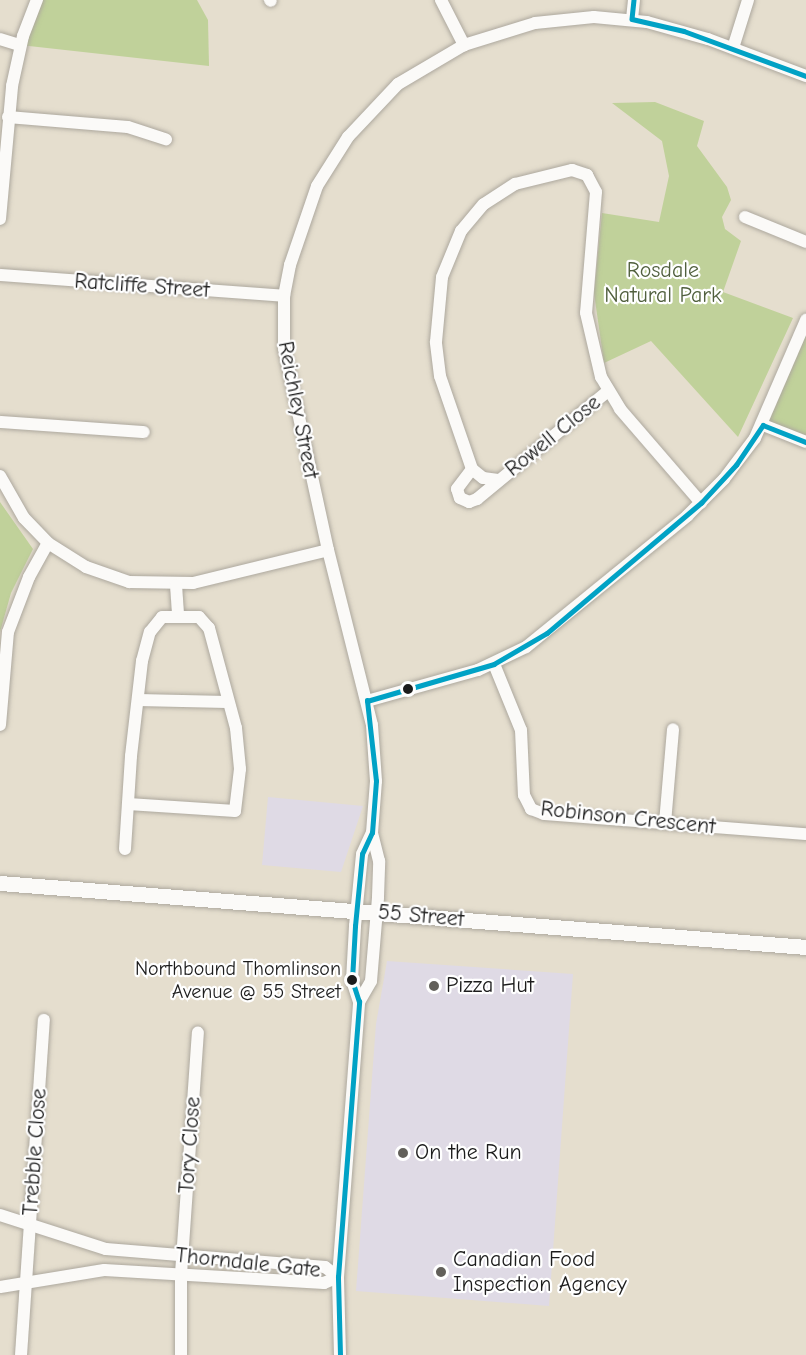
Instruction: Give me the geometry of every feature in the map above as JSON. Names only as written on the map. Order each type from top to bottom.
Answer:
[{"type":"main road","name":"55 Street","points":[[0,883],[806,947]]},
{"type":"street","points":[[0,219],[8,117],[20,45],[37,0]]},
{"type":"street","points":[[441,0],[464,45]]},
{"type":"street","points":[[632,19],[633,0]]},
{"type":"street","points":[[733,48],[748,0]]},
{"type":"street","name":"Reichley Street","points":[[359,1002],[371,981],[376,912],[379,861],[372,833],[376,764],[367,701],[288,380],[284,349],[284,296],[301,226],[337,153],[398,84],[464,45],[535,23],[594,17],[632,19],[684,31],[806,76]]},
{"type":"street","points":[[0,39],[20,45]]},
{"type":"street","points":[[8,117],[128,127],[166,139]]},
{"type":"street","name":"Rowell Close","points":[[608,392],[498,480],[483,478],[472,469],[437,361],[442,277],[452,246],[471,217],[515,184],[572,170],[587,175],[594,186],[586,313],[592,351],[608,392],[701,503]]},
{"type":"street","points":[[745,217],[806,242]]},
{"type":"street","name":"Ratcliffe Street","points":[[0,275],[284,296]]},
{"type":"street","points":[[367,701],[494,664],[555,627],[701,503],[747,451],[763,425],[806,320]]},
{"type":"street","points":[[0,422],[144,432]]},
{"type":"street","points":[[763,425],[806,442]]},
{"type":"street","points":[[472,469],[457,489],[465,501],[477,499],[498,480]]},
{"type":"street","points":[[1,482],[24,518],[48,543],[106,576],[176,585],[328,550]]},
{"type":"street","points":[[0,724],[8,632],[29,577],[48,543]]},
{"type":"street","points":[[176,585],[178,616]]},
{"type":"street","points":[[125,849],[138,700],[142,661],[152,627],[158,619],[195,615],[207,623],[236,728],[240,769],[235,811],[129,804]]},
{"type":"street","name":"Robinson Crescent","points":[[494,664],[521,730],[524,795],[531,809],[544,813],[806,834]]},
{"type":"street","points":[[138,700],[227,702]]},
{"type":"street","points":[[665,823],[673,729]]},
{"type":"street","name":"Reichley Street","points":[[359,1002],[352,980],[356,910],[363,854],[372,833]]},
{"type":"street","points":[[340,1355],[338,1277],[359,1002]]},
{"type":"street","name":"Trebble Close","points":[[21,1355],[44,1020]]},
{"type":"street","name":"Tory Close","points":[[180,1355],[182,1256],[198,1033]]},
{"type":"street","name":"Thorndale Gate","points":[[0,1215],[106,1249],[325,1267],[338,1277],[324,1283],[104,1270],[0,1287]]},
{"type":"street","points":[[104,1270],[106,1249]]},
{"type":"street","points":[[258,1280],[259,1263]]},
{"type":"shaded area","points":[[268,797],[363,806],[341,872],[262,865]]},
{"type":"shaded area","points":[[387,961],[573,974],[549,1306],[356,1291],[376,1024]]},
{"type":"green space","points":[[37,0],[197,0],[208,20],[209,66],[20,45]]},
{"type":"green space","name":"Rosdale Natural Park","points":[[655,102],[704,121],[697,146],[727,187],[731,200],[722,217],[725,229],[741,241],[723,292],[793,318],[738,437],[651,341],[604,363],[594,293],[602,213],[659,222],[669,176],[662,141],[612,103]]},
{"type":"green space","points":[[806,320],[806,442],[763,425]]},
{"type":"green space","points":[[0,502],[33,549],[11,593],[0,632]]},
{"type":"transit line","points":[[634,0],[632,19],[684,31],[806,76]]},
{"type":"transit line","points":[[340,1355],[338,1277],[359,1002],[352,980],[355,926],[362,854],[372,833],[376,781],[367,701],[494,664],[547,633],[701,503],[736,465],[763,425],[806,442]]},
{"type":"place","name":"Northbound Thomlinson Avenue @ 55 Street","points":[[352,980]]},
{"type":"place","name":"Pizza Hut","points":[[434,986]]},
{"type":"place","name":"On the Run","points":[[403,1153]]},
{"type":"place","name":"Canadian Food Inspection Agency","points":[[441,1272]]}]
